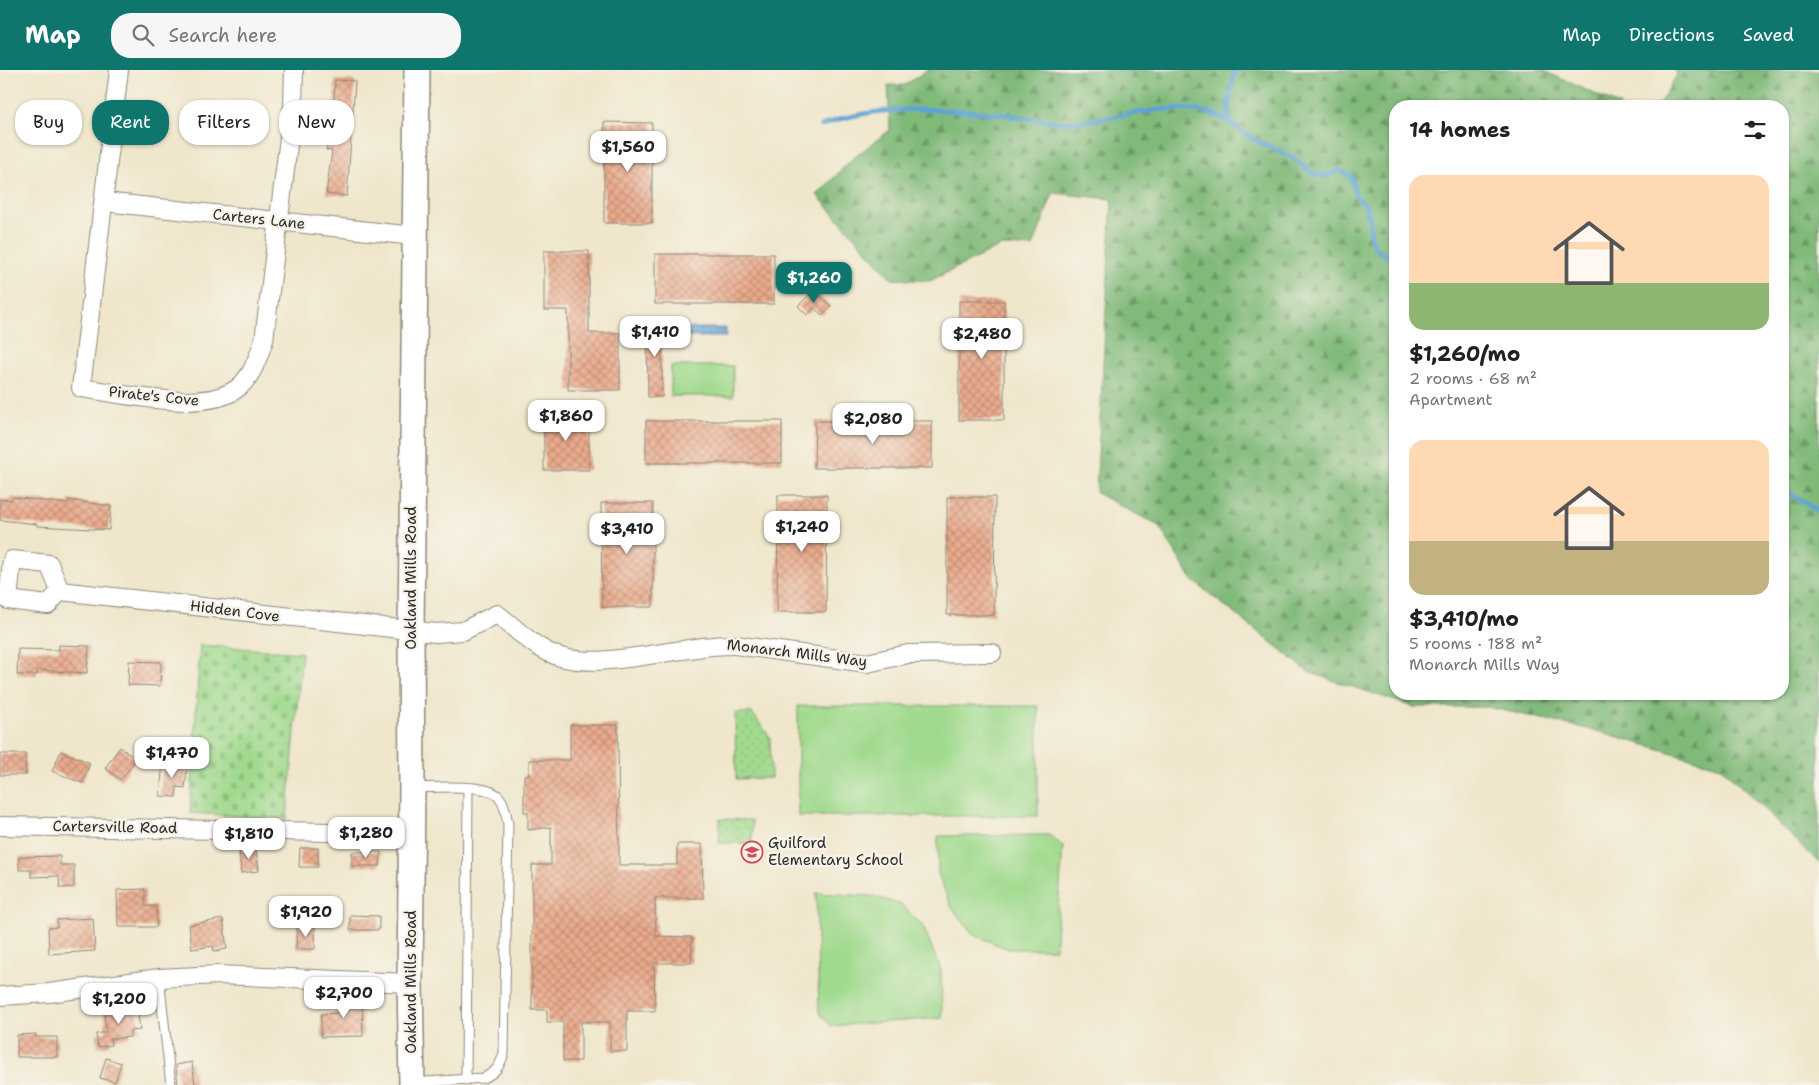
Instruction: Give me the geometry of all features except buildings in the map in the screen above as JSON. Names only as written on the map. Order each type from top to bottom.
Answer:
[{"type":"street","points":[[105,202],[119,70]]},
{"type":"street","points":[[278,222],[293,105],[294,70]]},
{"type":"street","name":"Oakland Mills Road","points":[[412,1084],[410,983],[411,631],[417,70]]},
{"type":"street","name":"Carters Lane","points":[[105,202],[414,236]]},
{"type":"street","name":"Pirate's Cove","points":[[105,202],[81,388],[183,402],[208,401],[227,395],[239,387],[250,374],[264,340],[278,222]]},
{"type":"street","name":"Hidden Cove","points":[[60,591],[411,631]]},
{"type":"street","name":"Monarch Mills Way","points":[[411,631],[436,633],[463,630],[497,614],[546,652],[570,660],[589,661],[715,644],[867,663],[908,654],[992,653]]},
{"type":"street","name":"Cartersville Road","points":[[0,826],[330,832],[411,830]]},
{"type":"street","points":[[0,996],[49,993],[159,978],[218,975],[410,983]]},
{"type":"lane","points":[[412,788],[488,789],[500,796],[506,809],[508,824],[504,1053],[500,1065],[493,1074],[466,1080],[412,1084]]},
{"type":"lane","points":[[466,1080],[468,788]]},
{"type":"lane","points":[[159,978],[171,1085]]},
{"type":"green space","points":[[927,70],[1542,70],[1608,100],[1389,100],[1389,699],[1310,673],[1192,580],[1159,526],[1096,493],[1112,199],[1053,193],[1033,247],[1001,246],[930,281],[892,279],[817,195],[853,158],[890,130],[888,85],[905,85]]},
{"type":"green space","points":[[1675,70],[1819,70],[1819,863],[1721,767],[1601,732],[1488,707],[1414,707],[1393,700],[1789,700],[1789,100],[1662,100],[1677,75]]},
{"type":"green space","points":[[671,366],[733,366],[733,396],[671,396]]},
{"type":"green space","points":[[200,645],[302,653],[287,819],[190,813]]},
{"type":"green space","points":[[798,706],[1038,706],[1038,816],[798,816]]},
{"type":"green space","points":[[735,713],[752,713],[770,737],[771,778],[736,779]]},
{"type":"green space","points":[[720,819],[752,820],[752,843],[719,843]]},
{"type":"green space","points":[[1049,835],[1063,846],[1055,949],[1008,949],[974,935],[952,908],[938,874],[938,836]]},
{"type":"green space","points":[[816,893],[873,896],[902,905],[923,926],[941,970],[942,1018],[831,1026],[819,1012]]},
{"type":"water","points":[[675,328],[726,328],[726,337],[684,337],[678,345],[674,344]]},
{"type":"waterway","points":[[1230,122],[1228,106],[1235,70]]},
{"type":"waterway","points":[[821,126],[843,118],[866,113],[916,109],[967,111],[1064,122],[1088,121],[1158,110],[1193,110],[1210,113],[1228,121],[1255,140],[1286,154],[1317,175],[1331,174],[1339,170],[1352,177],[1355,193],[1367,209],[1373,244],[1377,250],[1389,257]]},
{"type":"waterway","points":[[1789,493],[1819,512]]},
{"type":"place","name":"Guilford Elementary School","points":[[752,852]]}]
